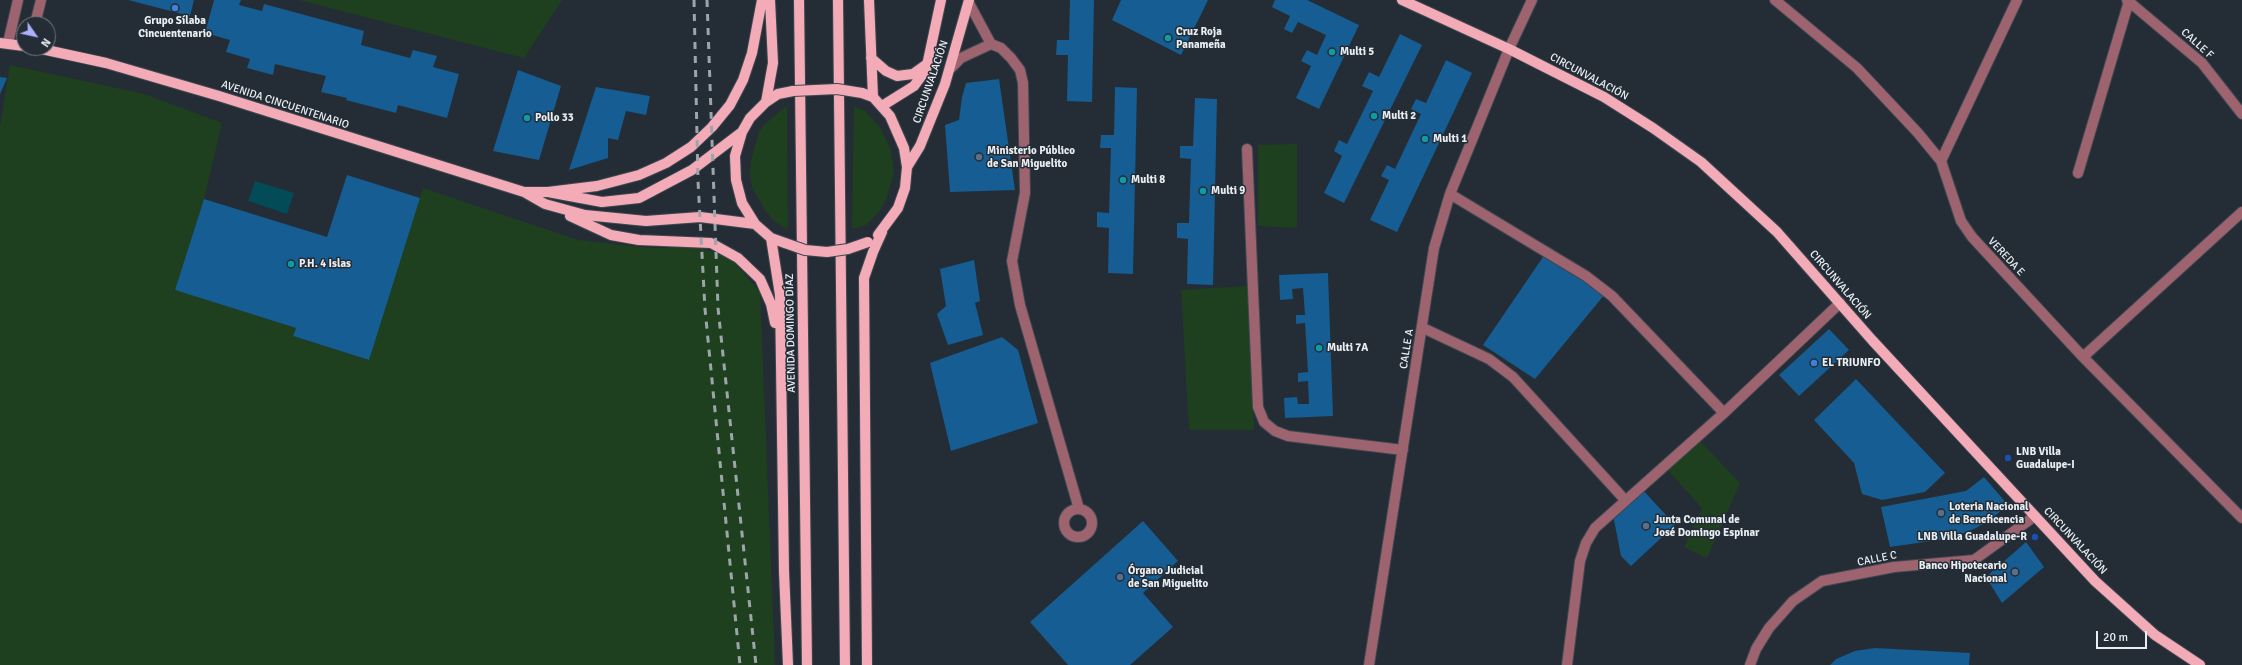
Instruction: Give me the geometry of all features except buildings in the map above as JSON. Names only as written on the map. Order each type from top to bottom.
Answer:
[{"type":"main road","points":[[548,192],[597,186],[639,175],[666,163],[691,147],[712,127],[730,105],[743,80],[752,53],[762,0]]},
{"type":"main road","points":[[766,102],[773,63],[770,0]]},
{"type":"main road","name":"AVENIDA DOMINGO DÍAZ","points":[[799,0],[807,665]]},
{"type":"main road","points":[[838,0],[845,665]]},
{"type":"main road","points":[[869,0],[873,97]]},
{"type":"main road","name":"CIRCUNVALACIÓN","points":[[882,106],[914,86],[922,77],[928,63],[941,0]]},
{"type":"main road","name":"CIRCUNVALACIÓN","points":[[1402,0],[1509,49],[1604,97],[1653,128],[1701,162],[1777,232],[1872,340],[2100,586],[2155,635],[2200,665]]},
{"type":"main road","name":"CIRCUNVALACIÓN","points":[[907,167],[920,146],[951,68],[969,2]]},
{"type":"main road","points":[[4,43],[16,45]]},
{"type":"main road","name":"AVENIDA CINCUENTENARIO","points":[[56,52],[106,63],[219,96],[524,192],[545,204],[585,215],[610,219],[646,221],[700,217],[755,224]]},
{"type":"main road","points":[[871,58],[886,71],[897,76],[913,74],[928,63]]},
{"type":"main road","points":[[867,665],[864,278],[882,232],[898,208],[905,188],[907,167],[904,148],[898,130],[882,106],[873,97],[862,92],[837,89],[793,91],[778,94],[766,102],[750,118],[742,132],[735,156],[736,180],[742,203],[755,224],[771,238],[805,250],[827,252],[848,249],[868,242],[882,232]]},
{"type":"main road","name":"AVENIDA CINCUENTENARIO","points":[[524,192],[548,192],[602,202],[639,198],[692,170],[742,132]]},
{"type":"main road","points":[[545,204],[611,235],[639,240],[711,243],[738,258],[760,279],[771,304],[779,342]]},
{"type":"main road","points":[[771,238],[779,288],[779,342],[788,665]]},
{"type":"street","points":[[4,43],[18,0]]},
{"type":"street","points":[[37,16],[41,0]]},
{"type":"street","name":"CALLE A","points":[[1369,665],[1404,450],[1434,248],[1450,194],[1509,49],[1532,0]]},
{"type":"street","name":"VEREDA E","points":[[1775,0],[1857,68],[1918,133],[1941,162],[1961,221],[1972,237],[2083,357],[2242,518]]},
{"type":"street","points":[[1941,162],[2017,0]]},
{"type":"street","points":[[2078,173],[2128,0]]},
{"type":"street","name":"CALLE F","points":[[2128,0],[2202,63],[2242,114]]},
{"type":"street","points":[[969,2],[991,44],[1001,48],[1012,58],[1020,70],[1023,83],[1024,193],[1012,261],[1020,305],[1079,509]]},
{"type":"street","points":[[951,68],[961,58],[991,44]]},
{"type":"street","points":[[1247,149],[1258,406],[1264,422],[1275,431],[1288,436],[1404,450]]},
{"type":"street","points":[[1450,194],[1586,276],[1612,296],[1724,413]]},
{"type":"street","points":[[2083,357],[2242,212]]},
{"type":"street","points":[[1567,665],[1580,560],[1586,543],[1595,528],[1624,500],[1724,413],[1840,303]]},
{"type":"street","points":[[1423,328],[1490,359],[1513,377],[1624,500]]},
{"type":"street","name":"CALLE C","points":[[1750,665],[1756,649],[1769,628],[1793,601],[1822,581],[1894,567],[1974,560],[2035,516]]},
{"type":"green space","points":[[299,0],[562,0],[524,58]]},
{"type":"green space","points":[[10,65],[144,94],[222,123],[204,199],[175,290],[296,328],[293,336],[368,360],[423,188],[578,240],[651,248],[694,247],[718,253],[735,263],[760,292],[775,665],[0,665],[0,127]]},
{"type":"green space","points":[[854,106],[865,111],[880,127],[891,150],[894,172],[886,200],[878,213],[866,225],[857,228],[852,228]]},
{"type":"green space","points":[[785,107],[787,107],[788,229],[773,220],[765,210],[752,187],[750,175],[751,160],[759,132],[764,125]]},
{"type":"green space","points":[[1297,144],[1297,228],[1258,226],[1258,145]]},
{"type":"green space","points":[[1248,286],[1254,430],[1189,430],[1181,290]]},
{"type":"green space","points":[[1698,439],[1740,483],[1707,558],[1684,547],[1702,508],[1666,468]]},
{"type":"water","points":[[255,181],[294,193],[287,214],[248,201]]},
{"type":"railway","points":[[694,0],[698,181],[705,309],[740,665]]},
{"type":"railway","points":[[707,0],[718,308],[756,665]]},
{"type":"place","name":"Grupo Sílaba Cincuentenario","points":[[175,8]]},
{"type":"place","name":"Cruz Roja Panameña","points":[[1168,38]]},
{"type":"place","name":"Multi 5","points":[[1332,52]]},
{"type":"place","name":"Multi 2","points":[[1374,116]]},
{"type":"place","name":"Pollo 33","points":[[527,118]]},
{"type":"place","name":"Multi 1","points":[[1425,139]]},
{"type":"place","name":"Ministerio Público de San Miguelito","points":[[979,157]]},
{"type":"place","name":"Multi 8","points":[[1123,180]]},
{"type":"place","name":"Multi 9","points":[[1203,191]]},
{"type":"place","name":"P.H. 4 Islas","points":[[291,264]]},
{"type":"place","name":"Multi 7A","points":[[1319,348]]},
{"type":"place","name":"EL TRIUNFO","points":[[1814,363]]},
{"type":"place","name":"LNB Villa Guadalupe-I","points":[[2008,458]]},
{"type":"place","name":"Loteria Nacional de Beneficencia","points":[[1941,513]]},
{"type":"place","name":"Junta Comunal de José Domingo Espinar","points":[[1646,526]]},
{"type":"place","name":"LNB Villa Guadalupe-R","points":[[2035,537]]},
{"type":"place","name":"Banco Hipotecario Nacional","points":[[2015,572]]},
{"type":"place","name":"Órgano Judicial de San Miguelito","points":[[1120,577]]}]
